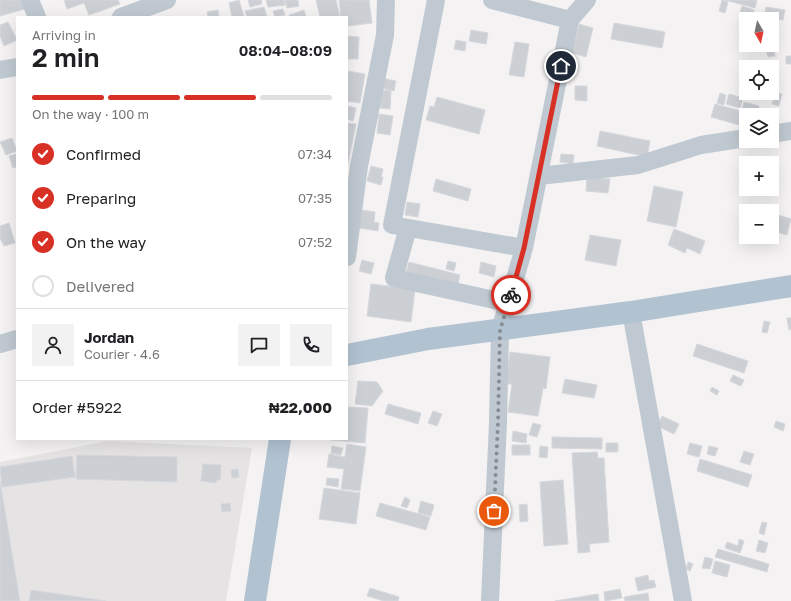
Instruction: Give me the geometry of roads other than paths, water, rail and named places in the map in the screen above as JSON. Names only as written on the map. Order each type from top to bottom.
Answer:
[{"type":"main road","points":[[348,355],[428,339],[631,312],[791,286]]},
{"type":"main road","points":[[255,601],[280,440]]},
{"type":"street","points":[[30,0],[37,16]]},
{"type":"street","points":[[124,16],[167,0]]},
{"type":"street","points":[[348,250],[360,166],[385,36],[386,0]]},
{"type":"street","points":[[436,0],[392,225],[524,248]]},
{"type":"street","points":[[492,0],[570,20]]},
{"type":"street","points":[[490,601],[498,422],[500,330],[524,248],[570,20],[587,0]]},
{"type":"street","points":[[0,70],[16,67]]},
{"type":"street","points":[[779,133],[791,131]]},
{"type":"street","points":[[539,176],[638,165],[701,145],[739,139]]},
{"type":"street","points":[[408,228],[394,278],[508,303]]},
{"type":"street","points":[[631,312],[683,601]]},
{"type":"street","points":[[0,344],[16,339]]}]
